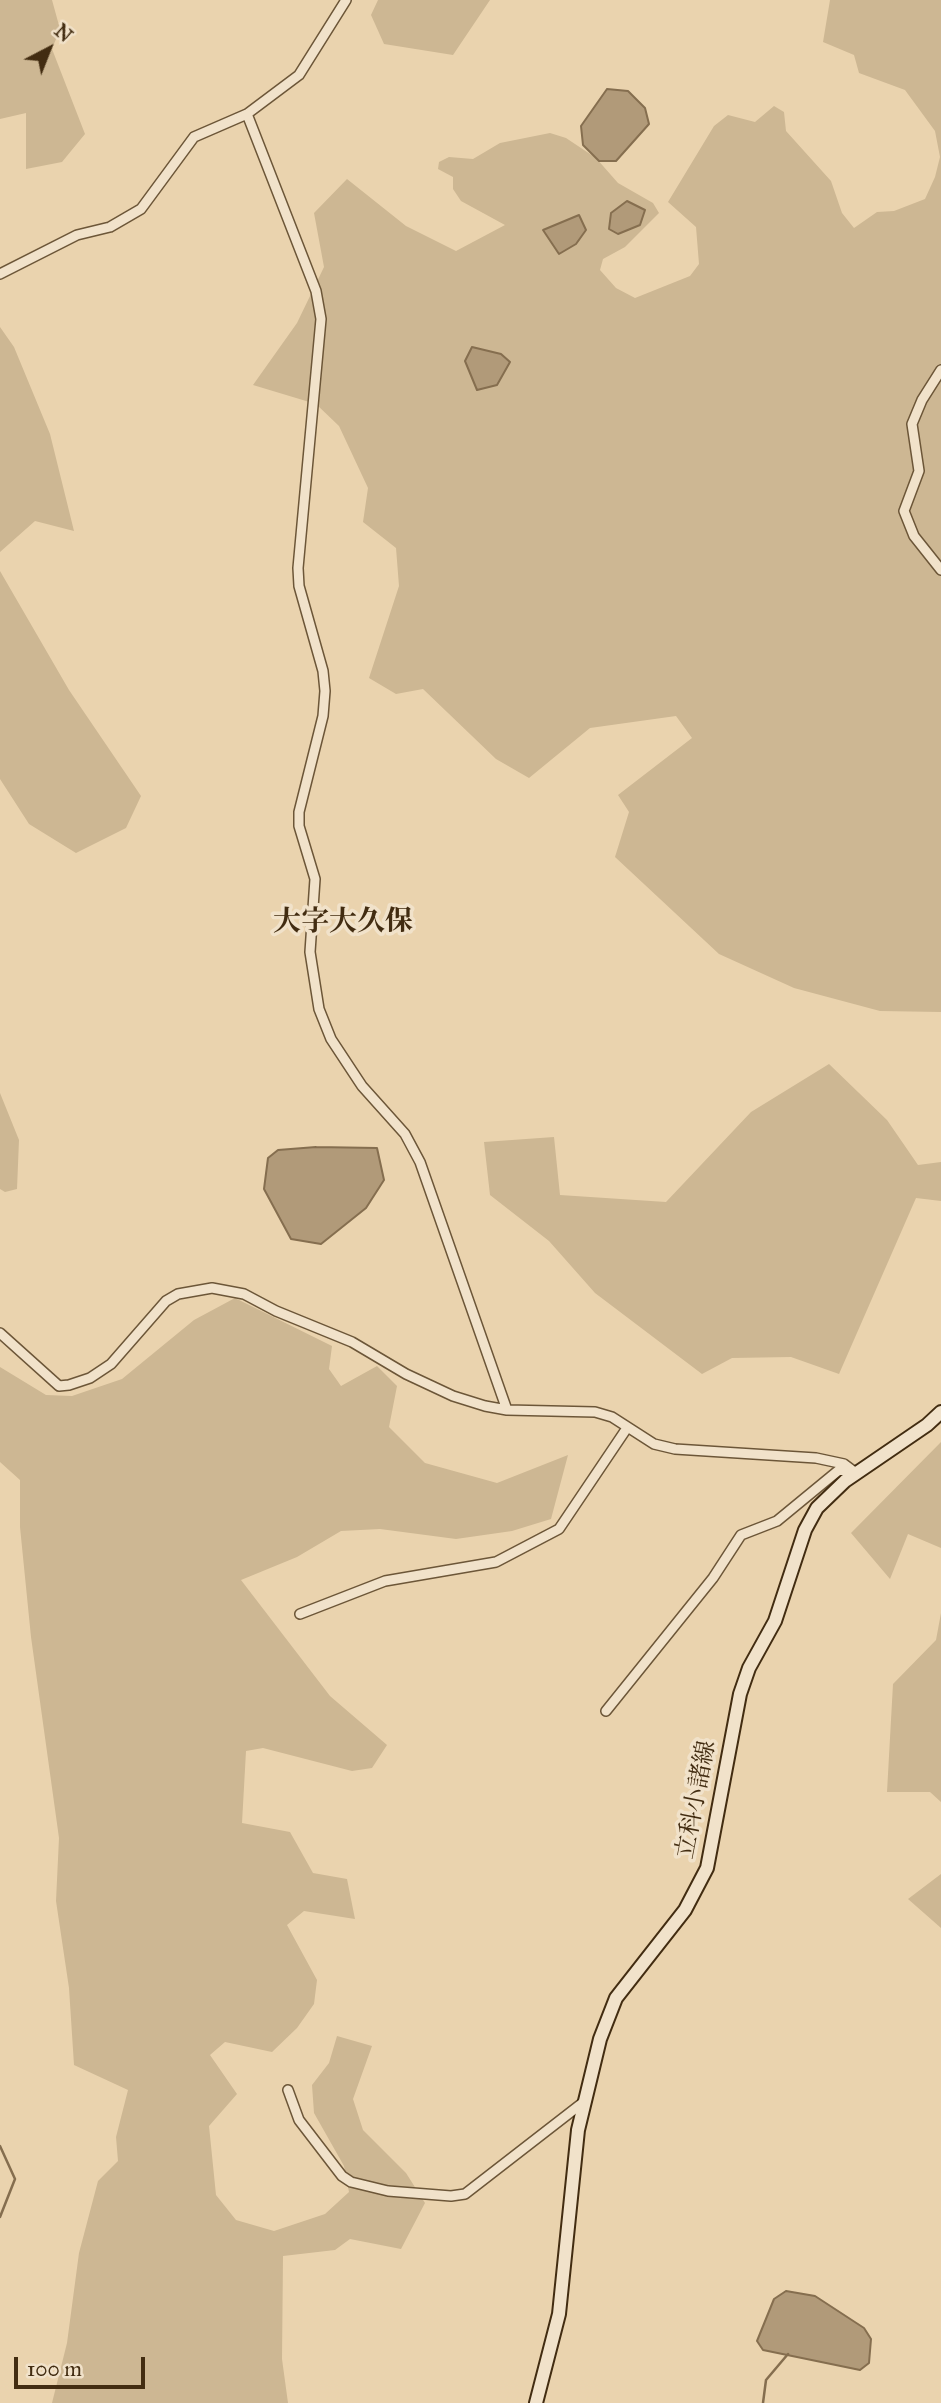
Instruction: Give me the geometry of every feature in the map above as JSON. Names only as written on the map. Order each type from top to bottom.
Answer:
[{"type":"main road","name":"立科小諸線","points":[[536,2403],[559,2314],[574,2156],[600,2039],[616,1998],[685,1910],[707,1868],[740,1694],[775,1620],[805,1530],[817,1508],[856,1473],[927,1425],[941,1412]]},
{"type":"street","points":[[0,274],[77,236],[110,227],[141,209],[194,137],[247,114],[299,75],[346,0]]},
{"type":"street","points":[[247,114],[316,291],[321,319],[298,568],[299,586],[323,671],[325,691],[323,716],[299,811],[301,834],[315,879],[310,939],[315,989],[331,1040],[362,1086],[405,1133],[413,1148],[433,1194],[507,1410]]},
{"type":"street","points":[[941,370],[922,400],[912,424],[919,471],[904,511],[914,536],[941,570]]},
{"type":"street","points":[[0,1333],[59,1386],[69,1385],[90,1378],[111,1364],[166,1301],[178,1294],[212,1288],[244,1294],[352,1342],[406,1374],[453,1396],[507,1410],[583,1410],[612,1417],[654,1444],[675,1449],[816,1458],[844,1464],[856,1473]]},
{"type":"street","points":[[927,1425],[941,1422]]},
{"type":"street","points":[[300,1614],[385,1580],[496,1562],[559,1529],[627,1428]]},
{"type":"street","points":[[606,1711],[713,1578],[741,1535],[777,1521],[839,1470],[856,1473]]},
{"type":"street","points":[[288,2090],[299,2120],[342,2176],[351,2182],[388,2191],[451,2196],[465,2194],[585,2101]]},
{"type":"shaded area","points":[[0,0],[52,0],[60,29],[52,49],[85,134],[62,162],[26,169],[26,113],[0,119]]},
{"type":"shaded area","points":[[378,0],[490,0],[453,55],[384,44],[371,15]]},
{"type":"shaded area","points":[[830,0],[941,0],[941,1012],[880,1011],[794,988],[719,954],[615,857],[629,812],[618,795],[692,738],[676,716],[590,728],[529,778],[496,759],[423,689],[396,694],[369,678],[399,586],[396,548],[363,522],[368,488],[339,426],[316,404],[253,385],[297,323],[324,267],[314,213],[347,179],[406,226],[456,251],[505,225],[461,201],[453,189],[453,177],[438,169],[439,162],[449,157],[473,159],[500,143],[550,133],[566,138],[596,158],[618,183],[653,203],[659,213],[625,247],[603,259],[600,270],[616,288],[635,298],[690,276],[699,264],[696,227],[668,202],[714,126],[728,115],[755,122],[774,106],[784,112],[786,131],[831,181],[842,213],[854,228],[877,212],[894,211],[925,199],[940,157],[935,131],[905,90],[859,73],[854,55],[823,42]]},
{"type":"shaded area","points":[[607,89],[628,91],[645,108],[649,124],[616,161],[599,161],[583,145],[581,126]]},
{"type":"shaded area","points":[[627,201],[645,210],[640,225],[618,234],[609,229],[611,213]]},
{"type":"shaded area","points":[[579,215],[586,230],[576,244],[559,254],[543,230]]},
{"type":"shaded area","points":[[0,327],[14,347],[50,434],[74,531],[35,521],[0,552]]},
{"type":"shaded area","points":[[472,347],[501,354],[510,362],[497,385],[477,390],[465,361]]},
{"type":"shaded area","points":[[0,571],[69,690],[141,796],[126,828],[76,853],[29,824],[0,779]]},
{"type":"shaded area","points":[[829,1064],[887,1120],[918,1165],[941,1162],[941,1201],[916,1198],[839,1374],[791,1357],[732,1358],[702,1374],[595,1293],[549,1241],[490,1195],[484,1142],[554,1137],[560,1195],[666,1202],[751,1112]]},
{"type":"shaded area","points":[[0,1093],[19,1140],[17,1189],[5,1192],[0,1189]]},
{"type":"shaded area","points":[[316,1147],[377,1148],[384,1180],[366,1208],[321,1244],[291,1239],[264,1189],[268,1158],[278,1150]]},
{"type":"shaded area","points":[[235,1298],[332,1346],[329,1369],[341,1386],[377,1366],[397,1386],[389,1427],[425,1463],[497,1483],[568,1455],[551,1519],[512,1531],[456,1539],[380,1529],[341,1531],[297,1557],[241,1580],[330,1696],[387,1745],[372,1768],[352,1771],[263,1748],[246,1751],[242,1823],[290,1832],[313,1873],[347,1879],[355,1919],[304,1911],[287,1925],[317,1980],[314,2004],[297,2028],[272,2052],[225,2042],[210,2055],[237,2094],[209,2126],[216,2195],[236,2220],[274,2231],[325,2214],[349,2192],[344,2166],[314,2113],[312,2085],[329,2063],[337,2036],[372,2046],[353,2099],[363,2130],[406,2173],[425,2203],[401,2249],[350,2239],[335,2250],[283,2256],[282,2359],[288,2403],[52,2403],[67,2343],[79,2253],[98,2181],[118,2161],[116,2137],[128,2090],[74,2065],[69,1988],[56,1901],[59,1838],[31,1637],[20,1527],[20,1480],[0,1462],[0,1367],[46,1395],[72,1396],[122,1379],[194,1320]]},
{"type":"shaded area","points":[[941,1442],[941,1548],[908,1534],[890,1579],[851,1533]]},
{"type":"shaded area","points":[[941,1613],[941,1802],[930,1792],[887,1792],[893,1684],[936,1640]]},
{"type":"shaded area","points":[[941,1874],[941,1928],[908,1899]]},
{"type":"shaded area","points":[[786,2291],[815,2296],[864,2328],[871,2339],[869,2363],[860,2370],[763,2350],[757,2341],[774,2299]]},
{"type":"waterway","points":[[0,2146],[15,2179],[0,2217]]},
{"type":"waterway","points":[[763,2403],[766,2380],[788,2354]]},
{"type":"district","name":"大字大久保","points":[[343,923]]}]
